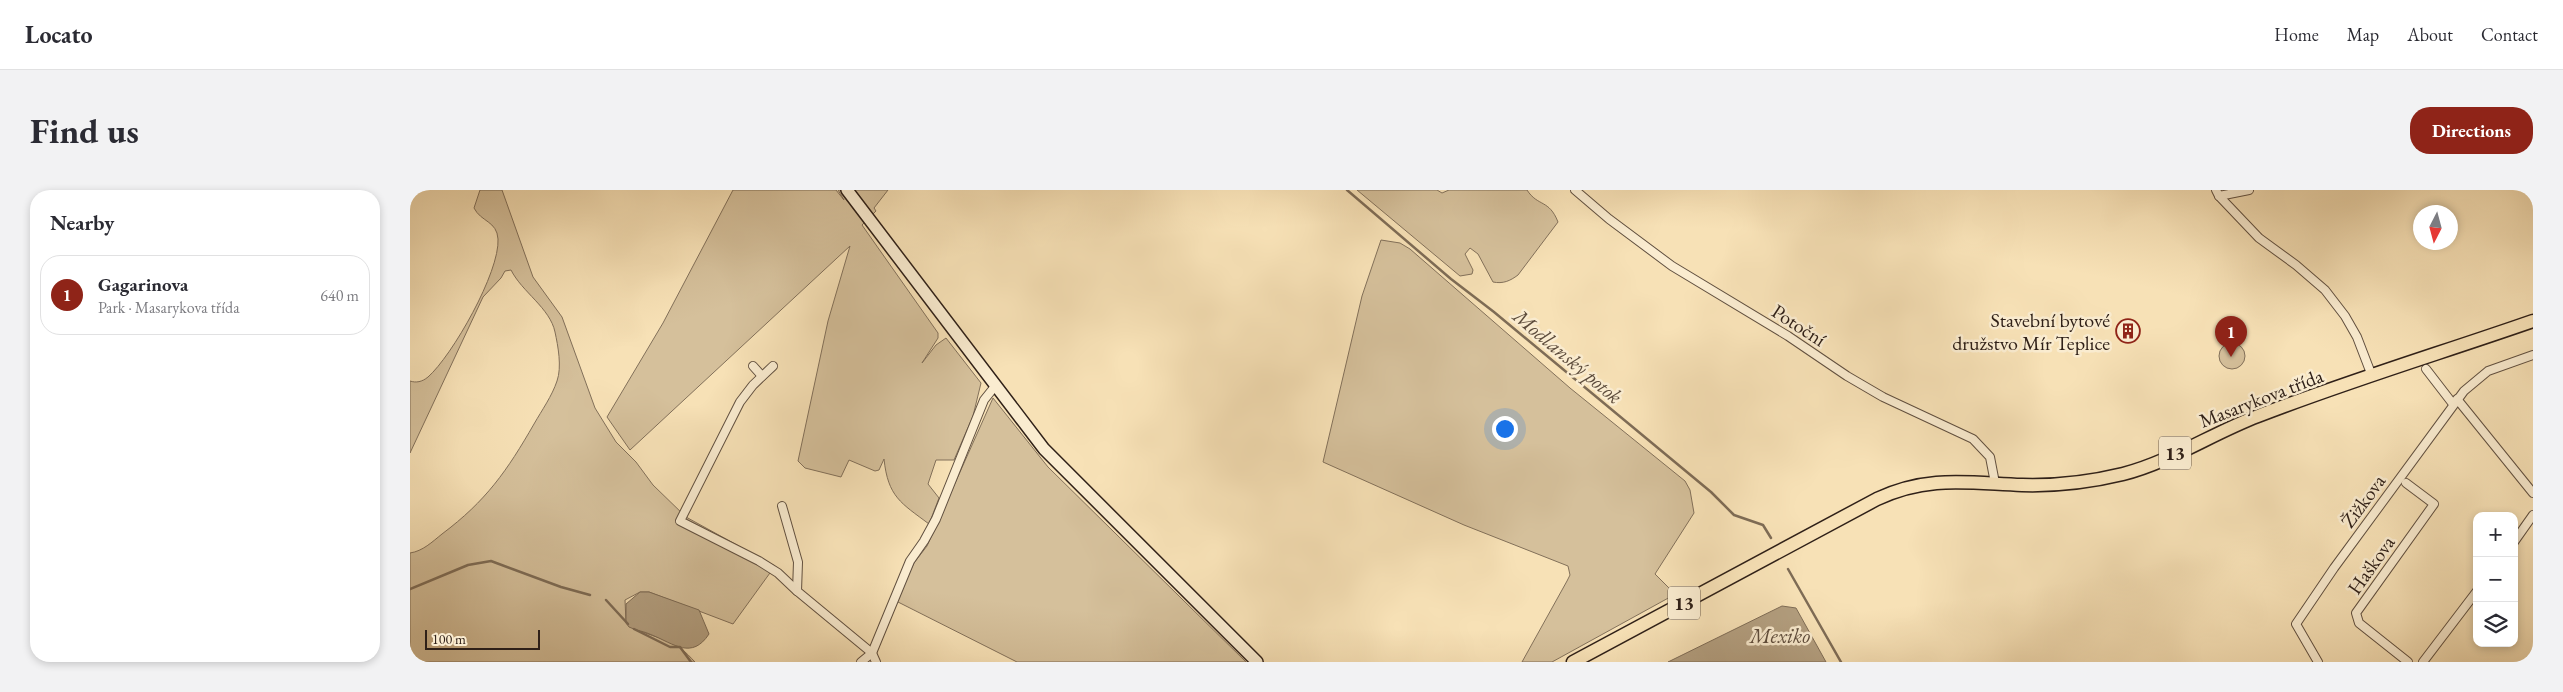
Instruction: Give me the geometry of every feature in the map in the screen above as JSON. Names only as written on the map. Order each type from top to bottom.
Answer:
[{"type":"main road","name":"Masarykova třída","points":[[1574,662],[1886,495],[1922,483],[1969,481],[2049,484],[2080,482],[2132,471],[2243,422],[2533,322]]},
{"type":"street","points":[[847,190],[1034,437],[1054,460],[1257,662]]},
{"type":"street","name":"Potoční","points":[[1575,190],[1609,219],[1672,266],[1788,336],[1847,376],[1883,397],[1973,440],[1990,457],[1995,483]]},
{"type":"street","points":[[2217,193],[2249,190]]},
{"type":"street","points":[[2217,193],[2259,238],[2309,275],[2331,297],[2357,337],[2372,376]]},
{"type":"street","name":"Žižkova","points":[[2318,662],[2296,624],[2334,568],[2455,401],[2484,373],[2533,355]]},
{"type":"street","points":[[754,366],[762,376]]},
{"type":"street","points":[[773,366],[740,402],[680,521],[778,573],[872,653],[876,662]]},
{"type":"street","points":[[2426,369],[2533,494]]},
{"type":"street","points":[[861,662],[872,653],[910,561],[936,519],[984,400],[996,385]]},
{"type":"street","name":"Haškova","points":[[2406,482],[2434,504],[2356,613],[2359,623],[2408,662]]},
{"type":"street","points":[[782,506],[798,562],[797,590]]},
{"type":"street","points":[[2518,536],[2533,515]]},
{"type":"street","points":[[2425,661],[2473,596]]},
{"type":"shaded area","points":[[480,190],[502,190],[533,277],[562,317],[595,408],[616,442],[636,462],[653,485],[686,517],[775,566],[733,624],[649,592],[640,592],[625,600],[626,623],[674,644],[695,662],[410,662],[410,553],[427,546],[471,510],[505,471],[547,403],[555,387],[558,375],[559,363],[555,332],[548,315],[522,286],[511,270],[505,271],[483,297],[410,453],[410,381],[419,382],[428,377],[449,351],[483,292],[497,254],[498,239],[495,229],[474,208]]},
{"type":"shaded area","points":[[733,190],[836,190],[844,200],[838,190],[888,190],[874,208],[876,211],[862,225],[938,333],[938,338],[922,363],[936,345],[946,338],[981,383],[973,416],[954,460],[936,460],[928,484],[939,498],[929,524],[904,504],[893,491],[886,472],[884,459],[879,470],[875,471],[849,460],[841,477],[805,468],[798,461],[828,321],[850,246],[630,450],[607,417],[663,323]]},
{"type":"shaded area","points":[[1357,190],[1437,190],[1442,193],[1449,190],[1527,190],[1535,199],[1551,210],[1558,222],[1518,275],[1506,282],[1493,282],[1478,254],[1470,248],[1465,254],[1473,270],[1472,274],[1460,276]]},
{"type":"shaded area","points":[[1381,240],[1400,243],[1410,249],[1570,388],[1685,481],[1690,490],[1694,513],[1655,574],[1674,593],[1672,596],[1552,662],[1522,662],[1570,575],[1568,566],[1464,525],[1323,462],[1362,296]]},
{"type":"shaded area","points":[[2232,343],[2241,347],[2245,356],[2241,365],[2232,369],[2223,365],[2219,356],[2223,347]]},
{"type":"shaded area","points":[[993,398],[1048,467],[1246,662],[1017,662],[896,601],[914,563],[927,546]]},
{"type":"water","points":[[640,592],[649,592],[699,610],[709,634],[703,642],[696,646],[682,648],[629,627],[626,623],[626,604]]},
{"type":"water","name":"Mexiko","points":[[1782,606],[1796,608],[1826,662],[1668,662]]},
{"type":"waterway","name":"Modlanský potok","points":[[1347,190],[1451,279],[1494,312],[1711,492],[1734,515],[1763,525],[1771,538]]},
{"type":"waterway","points":[[410,589],[468,565],[491,561],[561,587],[590,595]]},
{"type":"waterway","name":"Modlanský potok","points":[[1788,569],[1841,662]]},
{"type":"waterway","points":[[606,600],[628,624]]},
{"type":"waterway","points":[[634,629],[670,647],[680,647],[691,662]]},
{"type":"place","name":"Stavební bytové družstvo Mír Teplice","points":[[2128,331]]},
{"type":"place","name":"Gagarinova","points":[[2231,357]]}]
